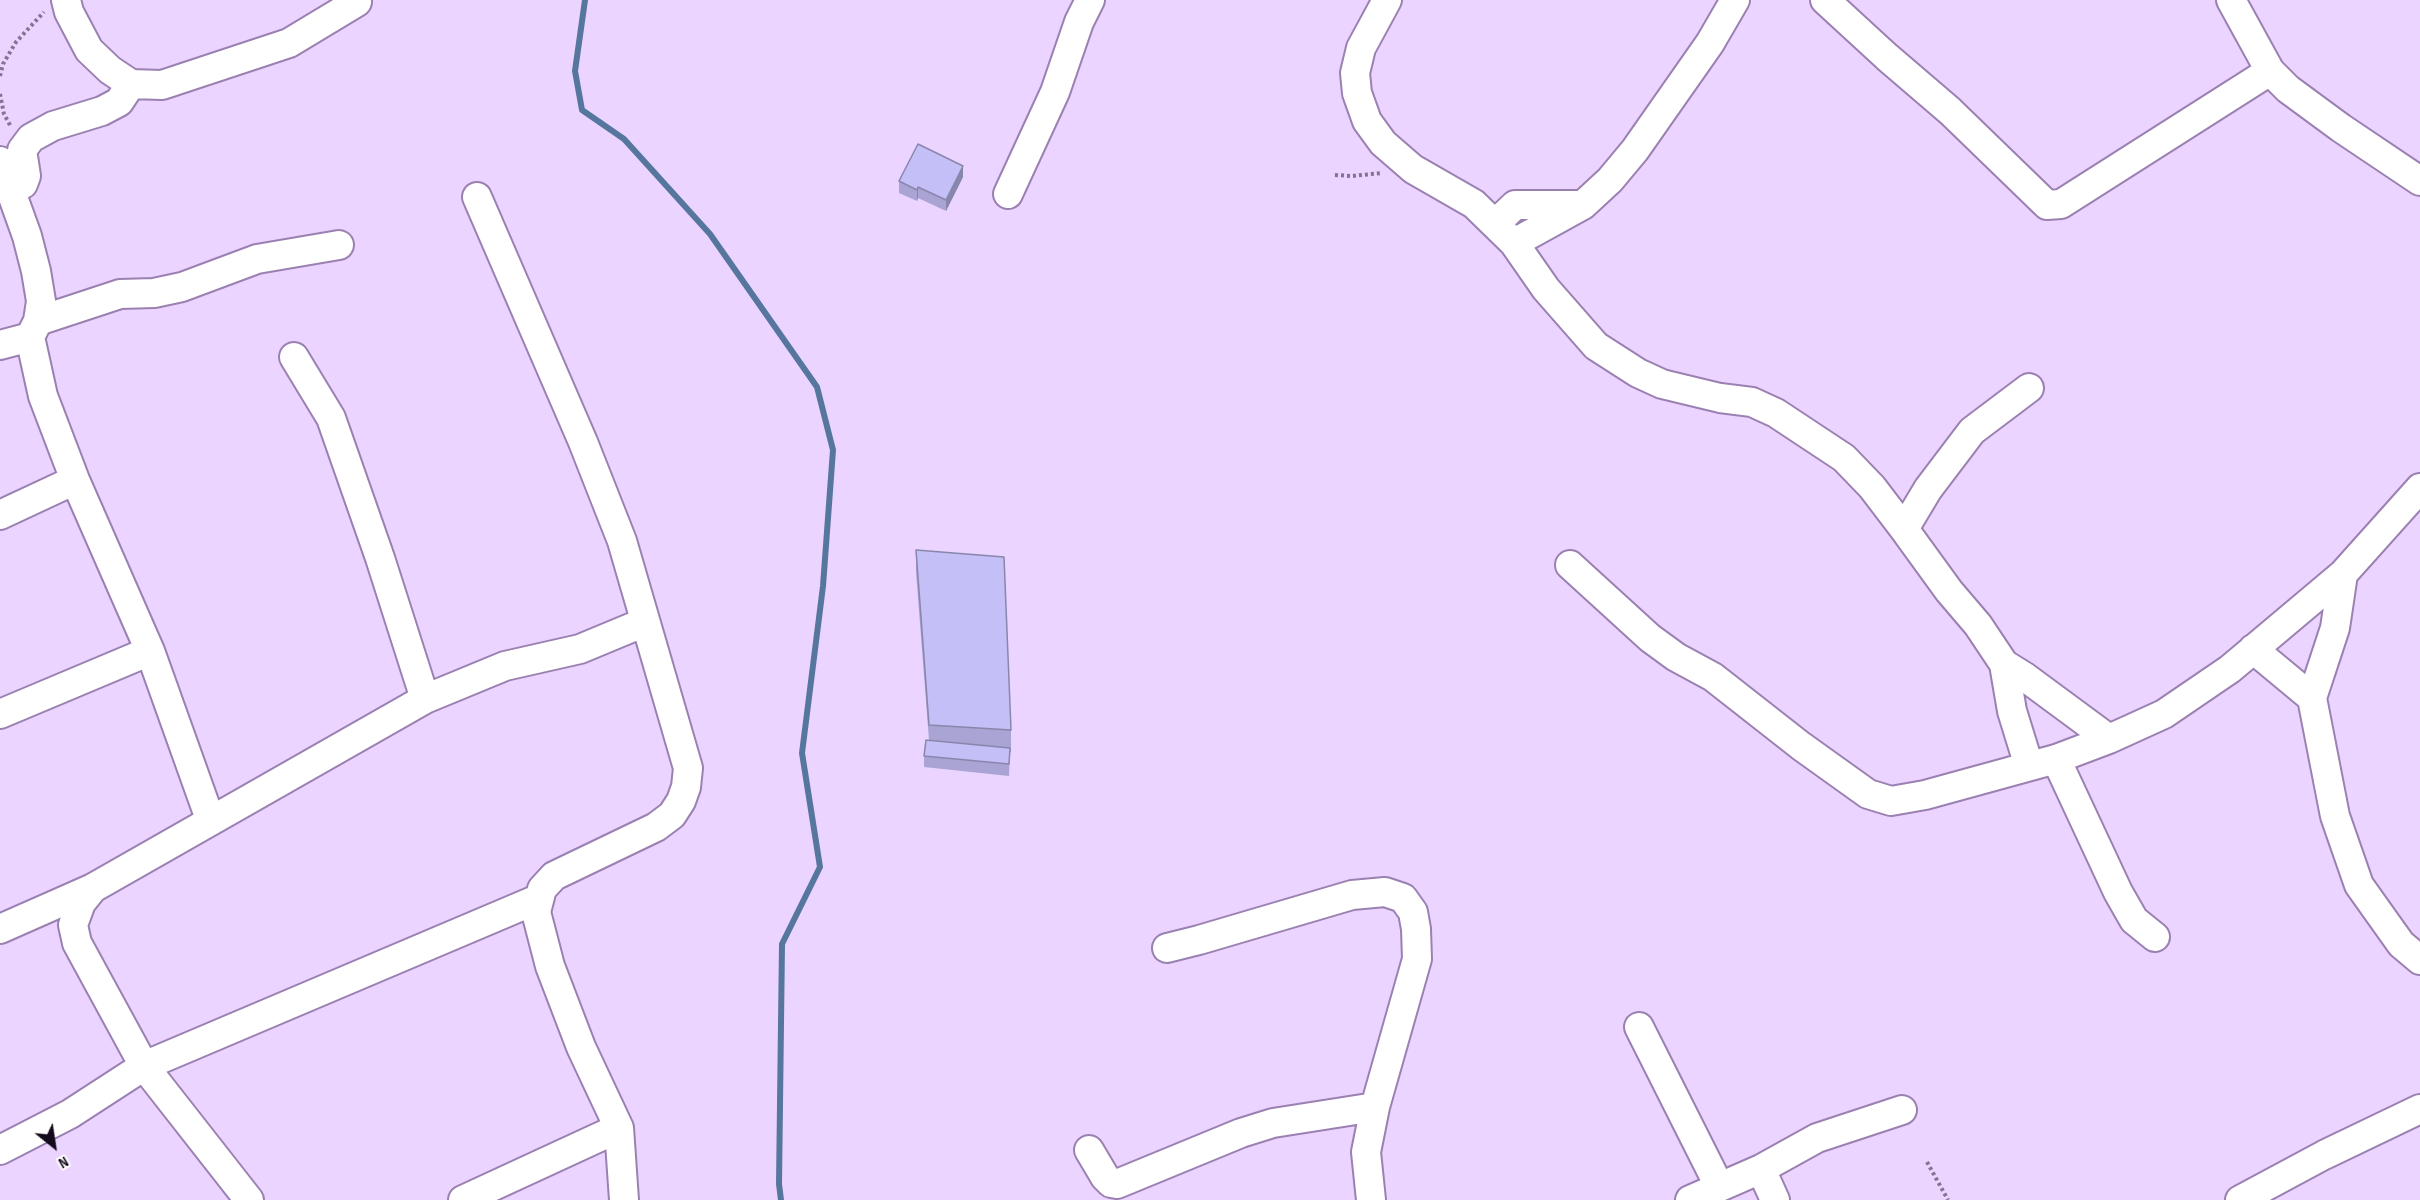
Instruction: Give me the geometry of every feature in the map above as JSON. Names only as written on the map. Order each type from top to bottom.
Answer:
[{"type":"street","points":[[1008,194],[1055,92],[1079,22],[1090,0]]},
{"type":"street","points":[[1387,0],[1361,48],[1355,73],[1357,93],[1367,121],[1383,143],[1413,169],[1474,204],[1504,234],[1546,289],[1596,346],[1638,373],[1662,384],[1720,398],[1752,402],[1776,413],[1844,458],[1872,487],[1949,591],[1978,625],[2004,664],[2012,711],[2134,920],[2155,937]]},
{"type":"street","points":[[1504,234],[1583,205],[1610,180],[1635,150],[1710,43],[1735,0]]},
{"type":"street","points":[[1825,0],[1950,111],[2047,204],[2061,204],[2270,71]]},
{"type":"street","points":[[2231,0],[2270,71],[2288,89],[2420,181]]},
{"type":"street","points":[[58,3],[69,12],[89,50],[110,70],[131,84],[162,85],[289,43],[357,2]]},
{"type":"street","points":[[11,190],[23,184],[26,176],[22,150],[31,138],[53,126],[102,111],[119,102],[131,84]]},
{"type":"street","points":[[0,161],[27,236],[36,271],[41,301],[34,329],[43,396],[75,480],[150,651],[210,819]]},
{"type":"street","points":[[477,197],[622,541],[688,768],[686,787],[672,815],[656,827],[554,876],[542,888],[536,912],[550,966],[581,1047],[619,1128],[624,1200]]},
{"type":"street","points":[[0,345],[120,294],[154,293],[182,287],[257,258],[339,245]]},
{"type":"street","points":[[294,357],[331,418],[380,558],[425,699]]},
{"type":"street","points":[[1904,529],[1928,489],[1972,431],[2029,388]]},
{"type":"street","points":[[0,515],[75,480]]},
{"type":"street","points":[[1570,565],[1650,638],[1676,657],[1713,676],[1801,746],[1868,794],[1891,801],[1925,795],[2042,762],[2109,739],[2164,714],[2230,669],[2343,574],[2420,489]]},
{"type":"street","points":[[2343,574],[2335,628],[2312,698],[2335,816],[2360,885],[2401,944],[2420,960]]},
{"type":"street","points":[[0,929],[93,888],[210,819],[425,699],[505,666],[580,648],[645,622]]},
{"type":"street","points":[[2253,649],[2312,698]]},
{"type":"street","points":[[0,714],[150,651]]},
{"type":"street","points":[[2004,664],[2109,739]]},
{"type":"street","points":[[93,888],[81,903],[73,925],[77,944],[144,1066],[249,1200]]},
{"type":"street","points":[[1167,948],[1352,895],[1385,892],[1402,898],[1413,912],[1417,958],[1375,1107],[1366,1152],[1371,1200]]},
{"type":"street","points":[[0,1150],[70,1114],[144,1066],[538,899]]},
{"type":"street","points":[[1639,1027],[1719,1186]]},
{"type":"street","points":[[1089,1150],[1105,1177],[1111,1183],[1117,1184],[1241,1133],[1273,1123],[1375,1107]]},
{"type":"street","points":[[2240,1200],[2324,1155],[2420,1108]]},
{"type":"street","points":[[1690,1200],[1761,1169],[1817,1138],[1902,1110]]},
{"type":"street","points":[[463,1200],[619,1128]]},
{"type":"street","points":[[1761,1169],[1775,1200]]},
{"type":"path","points":[[0,76],[3,64],[16,42],[58,3]]},
{"type":"path","points":[[1335,175],[1352,176],[1413,169]]},
{"type":"path","points":[[1927,1162],[1948,1200]]},
{"type":"building","points":[[918,144],[963,166],[946,200],[899,181]]},
{"type":"building","points":[[916,550],[1004,557],[1011,730],[929,725]]},
{"type":"building","points":[[926,740],[1010,748],[1009,764],[924,756]]},
{"type":"waterway","points":[[585,0],[575,71],[582,110],[624,139],[710,234],[817,387],[833,450],[823,586],[802,753],[820,867],[782,944],[779,1184],[781,1200]]}]
